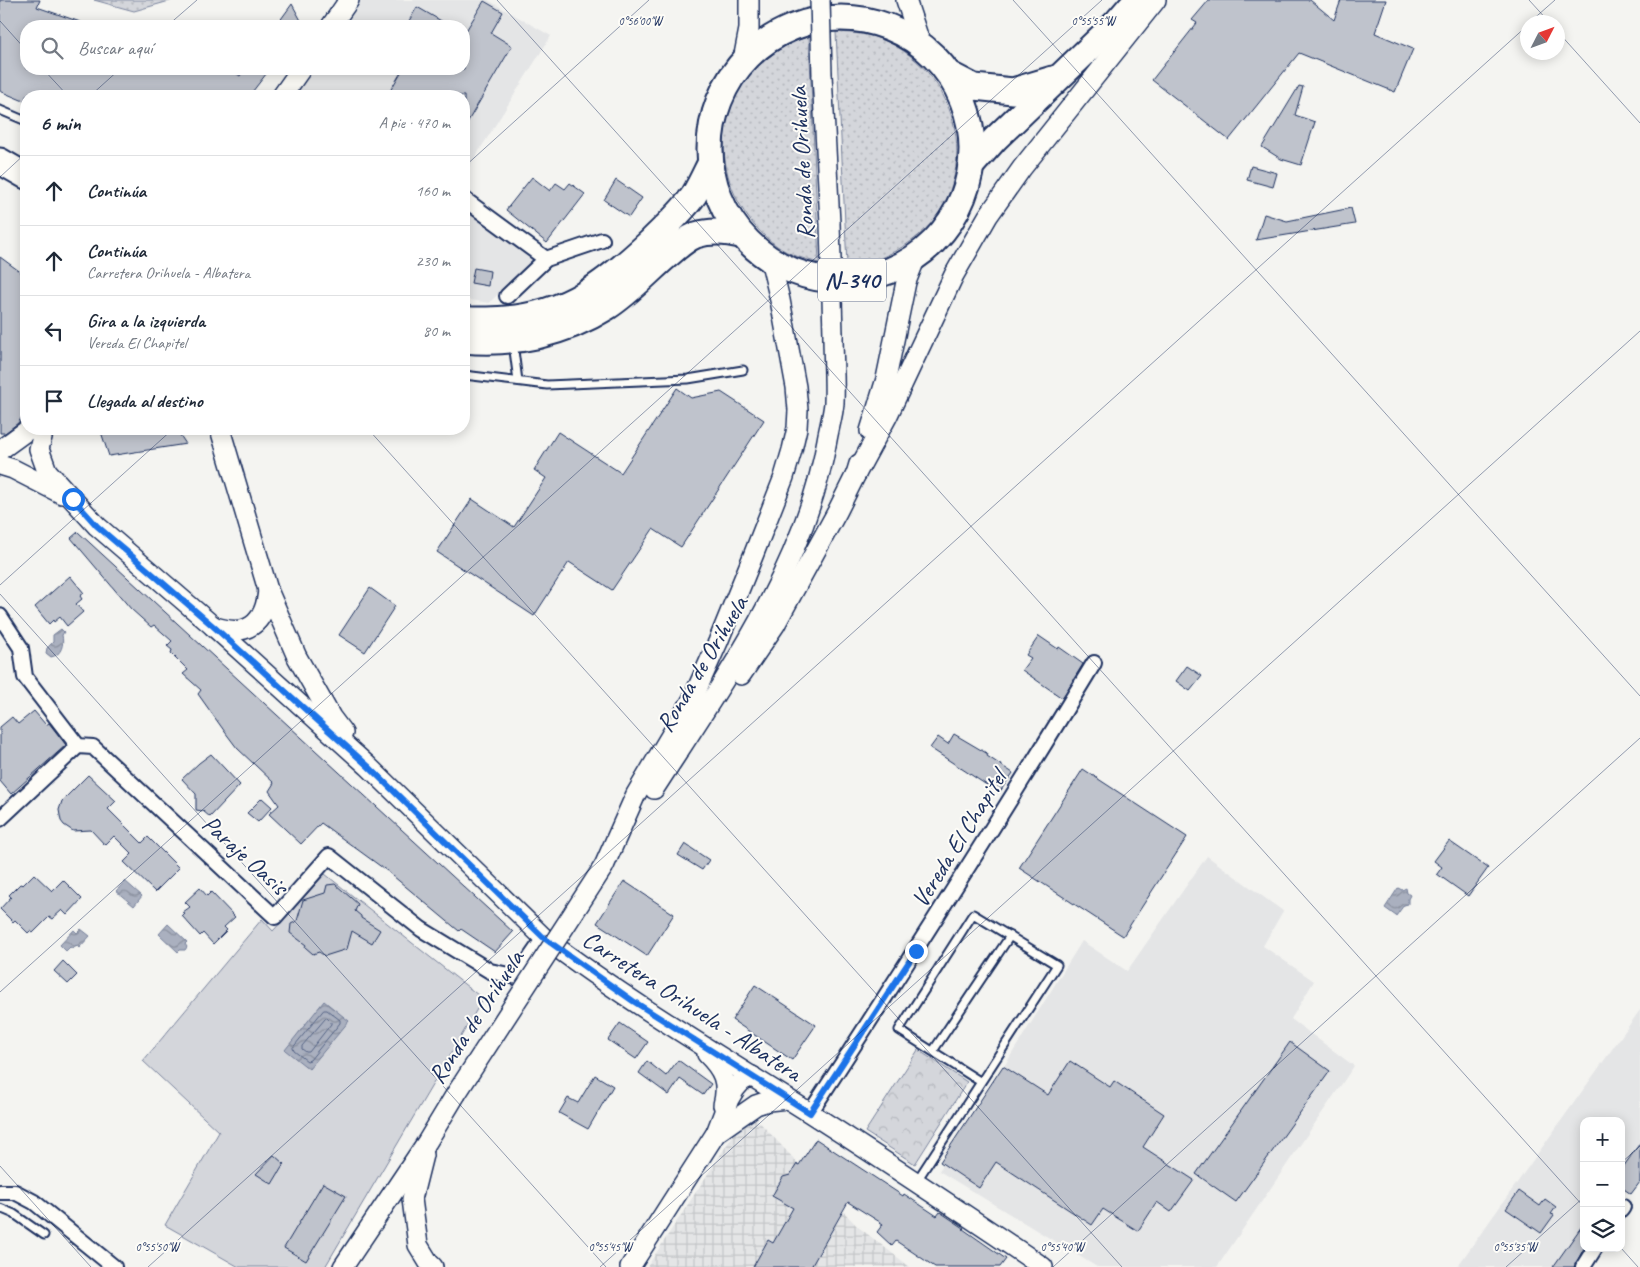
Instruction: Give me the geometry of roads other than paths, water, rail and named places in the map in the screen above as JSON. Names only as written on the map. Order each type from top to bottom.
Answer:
[{"type":"highway","name":"N-340","points":[[971,166],[995,139],[1116,24],[1136,0]]},
{"type":"highway","name":"N-340","points":[[829,18],[862,19],[893,28],[921,45],[949,74],[961,95],[969,118],[972,142],[971,166],[965,192],[953,217],[937,240],[916,258],[888,272],[858,280],[827,280],[797,273],[770,259],[742,235],[726,214],[716,190],[710,164],[709,142],[714,112],[729,78],[743,60],[768,39],[797,24],[829,18]]},
{"type":"highway","name":"N-340","points":[[949,74],[974,87],[1013,91],[1058,78]]},
{"type":"highway","points":[[0,152],[20,160]]},
{"type":"highway","points":[[0,161],[20,173]]},
{"type":"highway","name":"N-340","points":[[470,319],[491,320],[541,314],[565,306],[584,296],[624,266],[679,213],[694,195],[710,164]]},
{"type":"highway","points":[[470,341],[512,340],[561,329],[583,320],[608,306],[679,245],[694,236],[708,232],[742,235]]},
{"type":"main road","points":[[335,20],[349,0]]},
{"type":"main road","points":[[743,60],[749,29],[750,0]]},
{"type":"main road","name":"Ronda de Orihuela","points":[[343,1267],[427,1142],[456,1094],[685,741],[761,617],[793,553],[817,486],[825,456],[834,404],[830,223],[820,0]]},
{"type":"main road","points":[[906,0],[921,45]]},
{"type":"main road","points":[[685,741],[728,692],[775,625],[887,416],[954,275],[988,216],[1022,168],[1156,0]]},
{"type":"main road","points":[[287,90],[297,75]]},
{"type":"main road","points":[[856,474],[886,379],[906,282],[916,258]]},
{"type":"main road","points":[[604,866],[636,794],[671,737],[700,682],[753,556],[784,477],[792,450],[797,428],[796,387],[780,300],[770,259]]},
{"type":"main road","points":[[0,450],[21,435]]},
{"type":"main road","points":[[43,435],[40,449],[47,471],[97,526],[213,626],[368,766]]},
{"type":"main road","points":[[222,435],[268,590],[297,657],[331,717],[368,766]]},
{"type":"main road","points":[[0,465],[13,469],[73,499]]},
{"type":"main road","points":[[213,626],[227,631],[242,630],[255,623],[264,612],[268,590]]},
{"type":"main road","name":"Carretera Orihuela - Albatera","points":[[368,766],[544,938],[618,991],[810,1113],[1044,1267]]},
{"type":"main road","points":[[696,1042],[721,1070],[726,1086],[716,1133]]},
{"type":"main road","points":[[630,1267],[716,1133],[742,1108],[750,1089],[752,1076]]},
{"type":"main road","points":[[716,1133],[756,1105],[768,1100],[787,1099]]},
{"type":"main road","points":[[427,1142],[412,1199],[418,1244],[433,1267]]},
{"type":"street","points":[[470,203],[546,259]]},
{"type":"street","points":[[507,296],[546,259],[602,240]]},
{"type":"street","points":[[0,616],[22,648],[25,677],[78,746],[2,812]]},
{"type":"street","name":"Vereda El Chapitel","points":[[810,1113],[1012,799],[1094,663]]},
{"type":"street","name":"Paraje Oasis","points":[[78,746],[93,747],[275,917],[329,856],[421,930],[490,972],[517,977],[544,938]]},
{"type":"street","points":[[0,1192],[15,1192],[34,1202],[114,1267]]},
{"type":"street","points":[[1582,1267],[1592,1252]]},
{"type":"lane","points":[[0,110],[20,118]]},
{"type":"lane","points":[[512,340],[518,381]]},
{"type":"lane","points":[[470,376],[547,385],[688,379],[743,370]]},
{"type":"lane","points":[[916,1182],[981,1082],[1057,965],[973,914],[899,1030],[981,1082]]},
{"type":"lane","points":[[932,1051],[1010,936]]},
{"type":"lane","points":[[0,1208],[14,1214],[44,1235]]},
{"type":"water","points":[[61,629],[64,632],[60,652],[51,657],[46,653],[47,648],[53,642],[53,635]]},
{"type":"water","points":[[125,881],[142,896],[134,906],[116,891]]},
{"type":"water","points":[[1398,888],[1402,890],[1406,888],[1407,893],[1410,895],[1408,904],[1404,905],[1396,916],[1385,908]]},
{"type":"water","points":[[168,924],[187,942],[185,950],[178,952],[159,934]]},
{"type":"water","points":[[81,929],[90,936],[79,948],[76,945],[73,949],[70,947],[66,951],[60,945],[74,930],[77,933]]},
{"type":"water","points":[[324,1001],[349,1021],[309,1069],[285,1050]]}]
